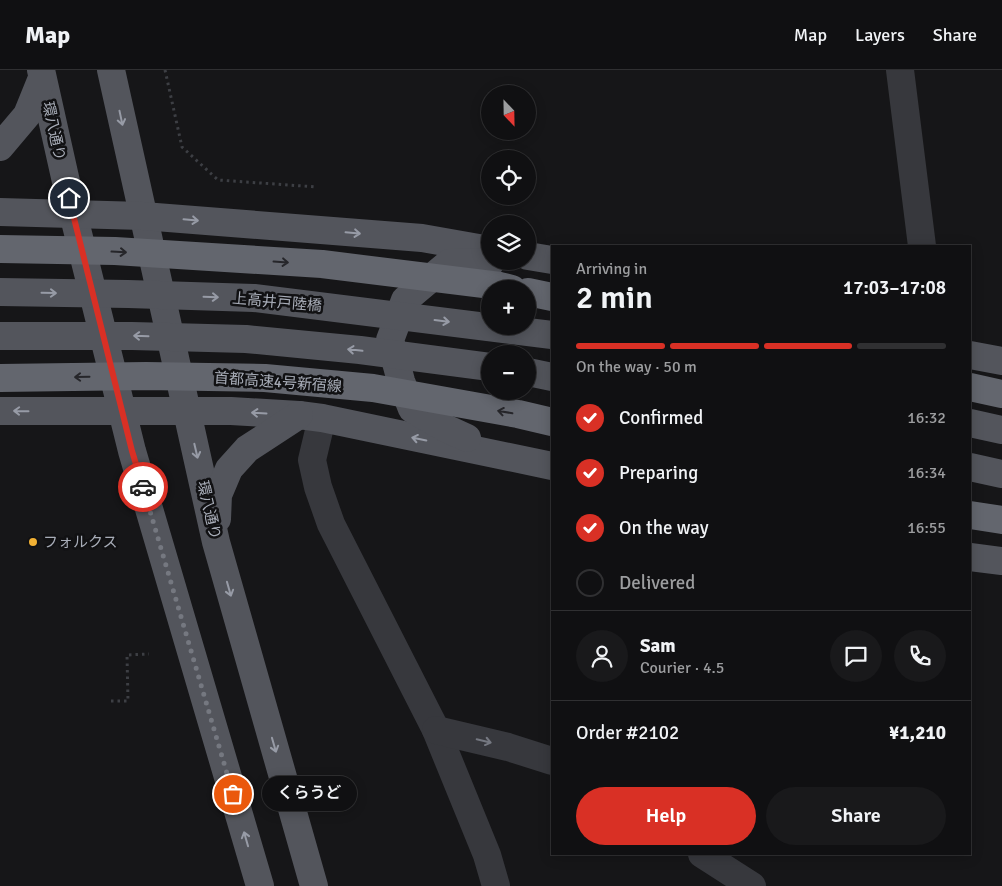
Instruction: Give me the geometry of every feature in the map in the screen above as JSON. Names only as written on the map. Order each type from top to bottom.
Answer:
[{"type":"highway","points":[[0,248],[114,252],[322,264],[481,285]]},
{"type":"highway","points":[[536,294],[551,297]]},
{"type":"highway","name":"首都高速4号新宿線","points":[[0,378],[146,376],[266,378],[373,388],[551,422]]},
{"type":"highway","points":[[971,387],[1002,394]]},
{"type":"highway","points":[[971,515],[1002,520]]},
{"type":"main road","name":"環八通り","points":[[111,70],[216,542],[314,886]]},
{"type":"main road","name":"環八通り","points":[[41,74],[73,213],[137,466],[260,886]]},
{"type":"main road","points":[[0,147],[27,115],[41,74]]},
{"type":"main road","points":[[0,212],[143,216],[422,238],[481,248]]},
{"type":"main road","points":[[481,262],[449,263],[405,300],[390,340],[401,381],[412,409],[443,427],[517,459]]},
{"type":"main road","name":"上高井戸陸橋","points":[[0,292],[254,298],[551,335]]},
{"type":"main road","points":[[0,336],[132,336],[246,339],[360,350],[481,367]]},
{"type":"main road","points":[[971,355],[1002,361]]},
{"type":"main road","points":[[536,374],[551,377]]},
{"type":"main road","points":[[0,411],[231,411],[310,417],[551,466]]},
{"type":"main road","points":[[216,542],[218,495],[229,469],[247,449],[310,417]]},
{"type":"main road","points":[[971,423],[1002,430]]},
{"type":"main road","points":[[971,467],[1002,474]]},
{"type":"main road","points":[[971,557],[1002,561]]},
{"type":"street","points":[[900,70],[922,245]]},
{"type":"street","points":[[310,417],[312,460],[318,487],[331,524],[436,730],[487,855],[496,886]]},
{"type":"street","points":[[436,730],[508,747],[551,761]]},
{"type":"street","points":[[704,855],[752,886]]},
{"type":"path","points":[[165,70],[182,147],[218,180],[317,187]]},
{"type":"path","points":[[111,701],[128,701],[127,655],[149,654]]},
{"type":"way so far","points":[[143,487],[233,794]]},
{"type":"place","name":"フォルクス","points":[[33,542]]},
{"type":"place","name":"くらうど","points":[[233,794]]},
{"type":"route","points":[[69,198],[132,451],[143,487]]}]
